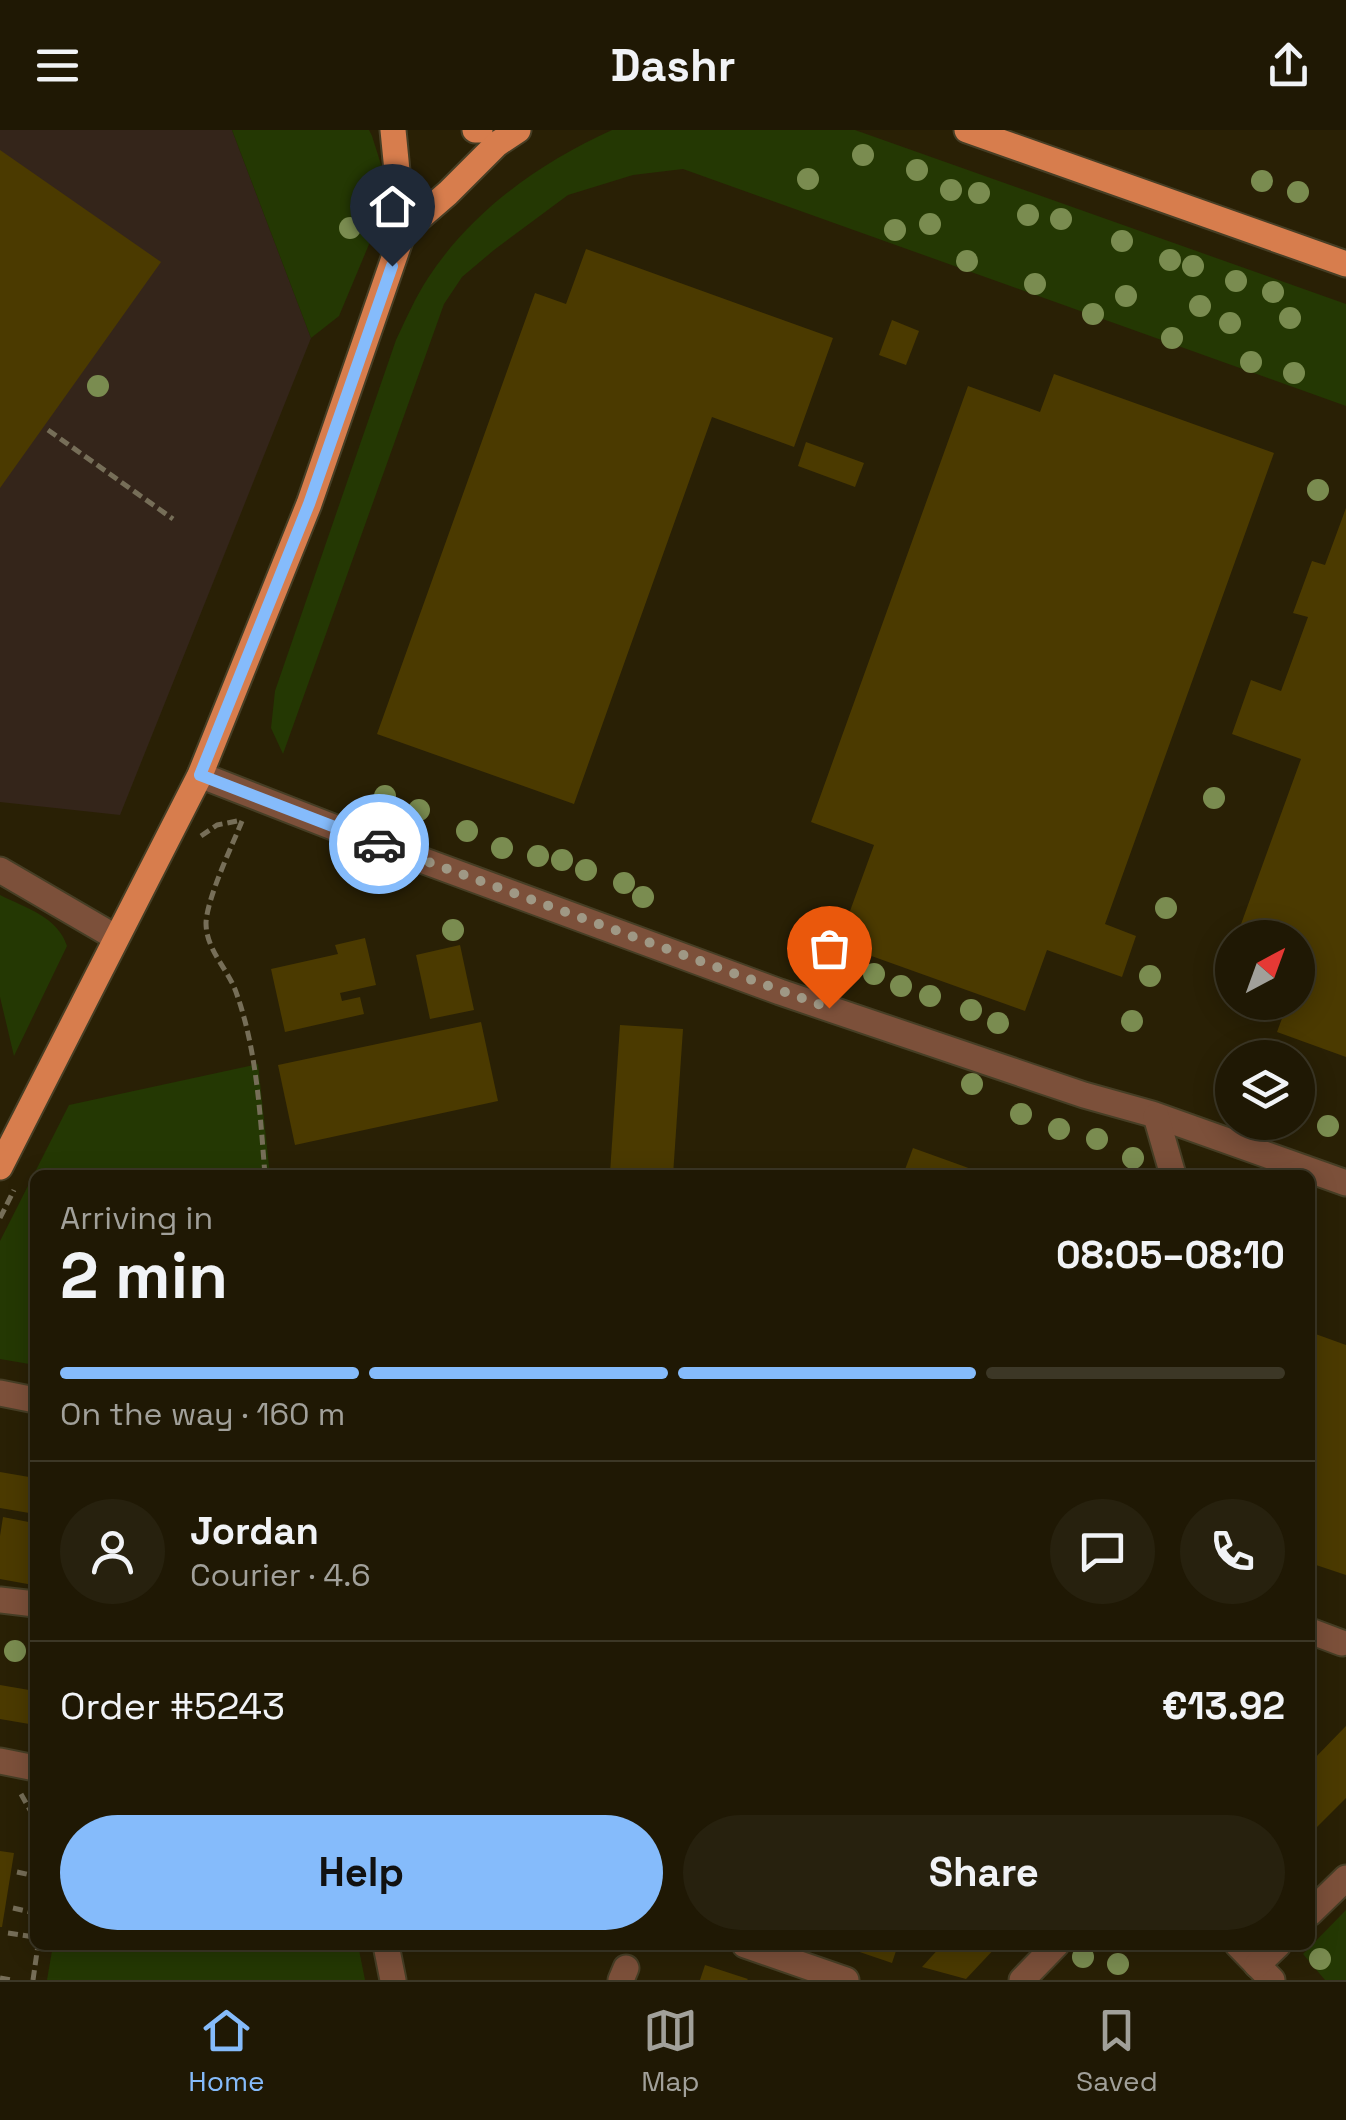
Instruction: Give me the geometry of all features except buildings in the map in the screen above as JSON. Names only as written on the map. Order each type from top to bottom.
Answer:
[{"type":"main road","points":[[2,1160],[200,775],[309,504],[403,232],[393,130]]},
{"type":"main road","points":[[403,232],[497,144],[518,130]]},
{"type":"main road","points":[[967,130],[1346,264]]},
{"type":"street","points":[[200,775],[780,992],[1311,1170]]},
{"type":"street","points":[[0,870],[116,938]]},
{"type":"street","points":[[1156,1116],[1172,1170]]},
{"type":"street","points":[[1315,1171],[1346,1182]]},
{"type":"street","points":[[0,1393],[30,1399]]},
{"type":"street","points":[[0,1600],[30,1603]]},
{"type":"street","points":[[1315,1632],[1342,1643]]},
{"type":"street","points":[[0,1761],[30,1767]]},
{"type":"street","points":[[1315,1908],[1346,1878]]},
{"type":"street","points":[[387,1950],[392,1980]]},
{"type":"street","points":[[759,1950],[846,1980]]},
{"type":"street","points":[[1022,1980],[1051,1950]]},
{"type":"street","points":[[1243,1950],[1265,1972]]},
{"type":"path","points":[[48,430],[173,518]]},
{"type":"path","points":[[242,820],[208,910],[206,926],[220,964],[236,990],[244,1022],[258,1094],[265,1170]]},
{"type":"path","points":[[16,1872],[30,1875]]},
{"type":"path","points":[[13,1908],[30,1912]]},
{"type":"path","points":[[8,1933],[30,1936]]},
{"type":"path","points":[[33,1980],[37,1950]]},
{"type":"path","points":[[0,1978],[11,1980]]},
{"type":"shaded area","points":[[0,130],[232,130],[311,338],[120,815],[0,802]]},
{"type":"green space","points":[[232,130],[369,130],[372,136],[384,174],[380,218],[339,316],[311,338]]},
{"type":"green space","points":[[612,130],[855,130],[1346,304],[1346,406],[683,169],[633,175],[568,195],[462,277],[444,304],[283,754],[271,728],[275,691],[396,340],[415,301],[446,254],[486,210],[533,174]]},
{"type":"green space","points":[[0,895],[49,921],[67,946],[14,1056],[0,997]]},
{"type":"green space","points":[[258,1064],[269,1170],[36,1170],[69,1105]]},
{"type":"green space","points":[[30,1182],[30,1364],[0,1359],[0,1241]]},
{"type":"green space","points":[[1346,1910],[1346,1980],[1325,1980],[1303,1954],[1315,1950],[1315,1942]]},
{"type":"green space","points":[[52,1950],[359,1950],[365,1980],[47,1980]]},
{"type":"way so far","points":[[379,844],[829,1008]]},
{"type":"route","points":[[379,844],[200,775],[309,504],[392,266]]}]
